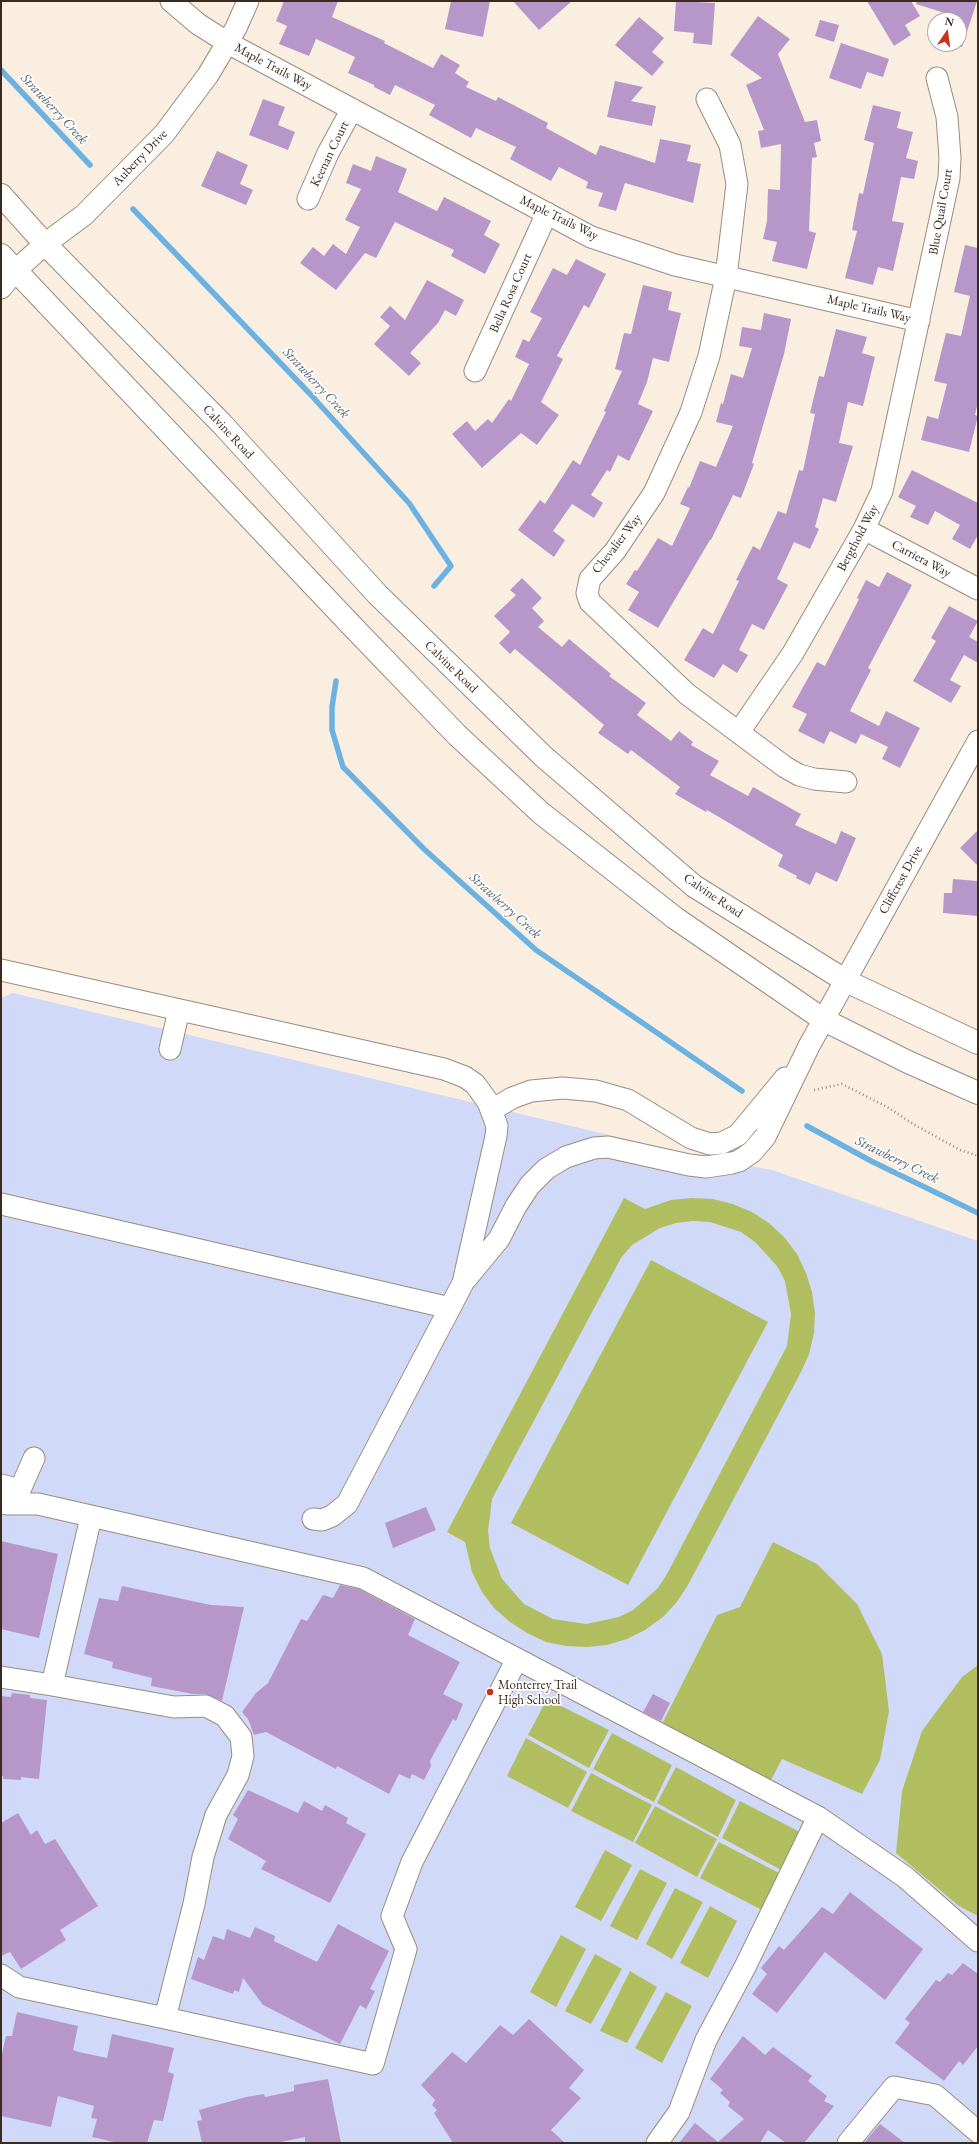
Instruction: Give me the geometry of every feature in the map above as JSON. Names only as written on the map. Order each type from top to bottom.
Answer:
[{"type":"main road","name":"Calvine Road","points":[[1,195],[45,244],[222,424],[377,594],[544,757],[694,886],[846,981],[978,1043]]},
{"type":"main road","points":[[1,255],[435,712],[541,813],[675,918],[824,1020],[908,1062],[978,1093]]},
{"type":"street","name":"Maple Trails Way","points":[[171,1],[198,24],[228,43],[591,237],[675,265],[919,321]]},
{"type":"street","name":"Auberry Drive","points":[[1,288],[16,271],[45,244],[84,215],[145,154],[179,115],[228,43],[248,1]]},
{"type":"street","name":"Blue Quail Court","points":[[919,321],[949,178],[948,131],[943,98],[938,78]]},
{"type":"street","name":"Chevalier Way","points":[[707,99],[730,145],[737,184],[726,276],[709,356],[692,412],[678,443],[641,514],[615,550],[590,579],[587,593],[590,602],[687,694],[740,732],[784,767],[799,775],[814,779],[846,782]]},
{"type":"street","name":"Keenan Court","points":[[308,200],[328,153],[352,109]]},
{"type":"street","name":"Bella Rosa Court","points":[[475,372],[547,214]]},
{"type":"street","name":"Bergthold Way","points":[[740,732],[793,653],[864,529],[882,491],[919,321]]},
{"type":"street","name":"Carriera Way","points":[[864,529],[978,590]]},
{"type":"street","name":"Cliffcrest Drive","points":[[806,1051],[978,741]]},
{"type":"street","points":[[1,970],[449,1071],[465,1077],[475,1084],[483,1093],[492,1110],[497,1126],[494,1149],[463,1283]]},
{"type":"street","points":[[170,1049],[179,1010]]},
{"type":"street","points":[[492,1110],[512,1098],[532,1091],[563,1088],[596,1090],[628,1100],[701,1143],[722,1143],[738,1135],[806,1051]]},
{"type":"street","points":[[313,1520],[322,1520],[332,1516],[347,1504],[463,1283],[500,1238],[516,1206],[530,1185],[546,1169],[566,1157],[594,1148],[608,1147],[688,1165],[724,1166],[739,1161],[752,1152],[765,1137],[806,1051]]},
{"type":"street","points":[[1,1204],[450,1308]]},
{"type":"street","points":[[34,1458],[10,1494],[38,1504],[91,1517],[363,1578],[818,1817],[905,1877],[978,1941]]},
{"type":"street","points":[[52,1685],[91,1517]]},
{"type":"street","points":[[1,1975],[19,1987],[374,2064],[406,1948],[392,1916],[412,1862],[517,1659]]},
{"type":"street","points":[[1,1678],[52,1685],[174,1707],[206,1706],[225,1716],[241,1737],[243,1756],[238,1775],[216,1815],[203,1857],[194,1904],[165,2018]]},
{"type":"street","points":[[657,2143],[679,2112],[706,2040],[745,1968],[818,1817]]},
{"type":"street","points":[[848,2143],[894,2087],[935,2095],[978,2132]]},
{"type":"path","points":[[814,1090],[842,1084],[889,1108],[912,1124],[960,1150],[978,1156]]},
{"type":"shaded area","name":"Monterrey Trail High School","points":[[13,993],[697,1156],[772,1170],[978,1241],[978,2143],[1,2143],[1,998]]},
{"type":"green space","points":[[624,1198],[645,1209],[671,1200],[692,1198],[713,1199],[733,1204],[752,1212],[769,1223],[785,1238],[797,1254],[806,1273],[812,1292],[815,1313],[814,1333],[809,1354],[801,1372],[688,1585],[676,1603],[663,1617],[645,1630],[627,1639],[607,1645],[587,1647],[566,1646],[546,1642],[527,1633],[510,1622],[494,1608],[482,1592],[472,1572],[465,1542],[447,1532]],"holes":[[[693,1221],[710,1222],[741,1232],[755,1242],[777,1266],[785,1281],[791,1314],[787,1346],[667,1574],[658,1588],[633,1610],[619,1617],[586,1624],[553,1619],[524,1604],[502,1579],[490,1548],[488,1531],[492,1499],[621,1258],[632,1245],[660,1228],[676,1223]]]},
{"type":"green space","points":[[651,1260],[768,1322],[628,1585],[511,1523]]},
{"type":"green space","points":[[773,1542],[817,1564],[857,1604],[882,1654],[889,1711],[880,1760],[862,1794],[782,1759],[771,1780],[662,1724],[717,1615],[740,1607]]},
{"type":"green space","points":[[978,1665],[978,1916],[959,1906],[896,1853],[902,1791],[922,1731],[962,1677]]},
{"type":"green space","points":[[547,1699],[609,1730],[589,1768],[528,1735]]},
{"type":"green space","points":[[612,1733],[672,1765],[654,1802],[593,1769]]},
{"type":"green space","points":[[526,1738],[587,1772],[568,1808],[507,1776]]},
{"type":"green space","points":[[676,1767],[736,1800],[718,1837],[657,1803]]},
{"type":"green space","points":[[591,1773],[652,1805],[633,1842],[571,1811]]},
{"type":"green space","points":[[740,1801],[802,1833],[783,1871],[722,1838]]},
{"type":"green space","points":[[655,1806],[717,1839],[697,1877],[635,1843]]},
{"type":"green space","points":[[719,1842],[781,1874],[762,1910],[700,1878]]},
{"type":"green space","points":[[605,1850],[632,1865],[601,1921],[575,1907]]},
{"type":"green space","points":[[640,1869],[667,1883],[637,1940],[610,1926]]},
{"type":"green space","points":[[675,1888],[703,1902],[672,1959],[646,1944]]},
{"type":"green space","points":[[710,1906],[737,1921],[708,1978],[680,1963]]},
{"type":"green space","points":[[561,1935],[586,1949],[556,2007],[530,1992]]},
{"type":"green space","points":[[595,1954],[622,1969],[591,2024],[565,2011]]},
{"type":"green space","points":[[630,1971],[657,1987],[627,2043],[600,2031]]},
{"type":"green space","points":[[666,1992],[692,2006],[662,2063],[635,2048]]},
{"type":"building","points":[[284,1],[338,1],[332,17],[385,41],[384,43],[433,68],[441,54],[460,65],[455,73],[469,82],[466,87],[496,101],[498,97],[548,123],[546,128],[596,155],[600,145],[655,163],[660,139],[691,145],[687,161],[701,164],[693,203],[625,183],[616,211],[598,206],[603,193],[586,188],[588,182],[559,167],[551,181],[510,159],[516,147],[476,128],[471,138],[429,115],[435,105],[395,85],[390,95],[374,87],[374,85],[348,73],[355,57],[316,39],[309,56],[279,44],[287,26],[276,21]]},
{"type":"building","points":[[451,1],[490,1],[483,37],[445,29]]},
{"type":"building","points":[[513,1],[572,1],[539,30]]},
{"type":"building","points":[[676,1],[715,3],[712,45],[693,43],[694,33],[674,31]]},
{"type":"building","points":[[867,1],[911,1],[920,16],[905,25],[911,35],[894,46]]},
{"type":"building","points":[[917,1],[977,1],[967,32],[967,12],[941,12],[916,4]]},
{"type":"building","points":[[758,16],[790,39],[778,54],[805,122],[817,120],[821,141],[814,143],[817,157],[812,158],[809,231],[816,233],[807,269],[772,261],[777,242],[763,239],[767,221],[768,189],[780,190],[781,144],[761,148],[758,131],[764,130],[746,85],[762,78],[730,55]]},
{"type":"building","points":[[639,17],[664,38],[652,52],[664,62],[652,76],[615,45]]},
{"type":"building","points":[[820,20],[839,25],[834,42],[815,36]]},
{"type":"building","points":[[841,43],[889,59],[883,77],[867,72],[861,89],[829,78]]},
{"type":"building","points":[[615,81],[643,87],[631,101],[656,106],[652,126],[607,117]]},
{"type":"building","points":[[263,99],[285,107],[278,125],[295,132],[288,150],[249,135]]},
{"type":"building","points":[[873,105],[901,112],[897,128],[913,132],[906,158],[918,161],[914,179],[901,177],[892,221],[904,223],[893,271],[878,267],[873,285],[845,278],[857,231],[852,230],[859,193],[863,194],[874,143],[864,140]]},
{"type":"building","points":[[217,151],[248,165],[240,184],[253,190],[246,205],[201,186]]},
{"type":"building","points":[[376,156],[407,169],[398,192],[437,211],[444,197],[491,221],[484,235],[500,244],[485,274],[451,256],[454,250],[395,222],[376,258],[365,253],[336,290],[300,263],[313,247],[324,256],[333,244],[346,254],[360,227],[345,220],[361,189],[346,183],[353,164],[371,171]]},
{"type":"building","points":[[965,245],[978,248],[978,402],[975,415],[978,416],[969,452],[921,440],[927,416],[938,419],[947,384],[934,381],[946,333],[961,336],[970,296],[954,292]]},
{"type":"building","points":[[576,259],[606,274],[589,308],[584,305],[557,356],[563,359],[541,402],[559,415],[537,445],[521,433],[482,468],[452,434],[467,421],[475,431],[488,419],[492,423],[509,399],[511,401],[529,364],[515,357],[523,339],[529,342],[542,318],[530,312],[553,268],[567,275]]},
{"type":"building","points":[[427,280],[464,300],[456,316],[445,310],[438,323],[410,353],[421,363],[409,376],[374,344],[390,326],[380,317],[390,306],[405,320]]},
{"type":"building","points":[[643,285],[672,292],[668,310],[681,313],[669,362],[653,358],[647,382],[638,404],[653,411],[629,461],[618,455],[610,472],[607,470],[591,495],[603,503],[594,518],[572,504],[553,531],[565,540],[554,557],[518,530],[540,500],[545,504],[573,460],[580,465],[606,412],[604,411],[622,371],[615,369],[624,333],[631,334]]},
{"type":"building","points":[[764,313],[791,319],[784,354],[752,463],[754,464],[741,498],[733,495],[711,540],[658,628],[628,610],[639,592],[626,584],[635,570],[637,571],[658,538],[672,546],[690,508],[680,504],[688,487],[689,488],[700,461],[716,467],[733,426],[716,422],[721,403],[723,404],[731,374],[743,378],[752,348],[739,346],[742,327],[761,330]]},
{"type":"building","points":[[836,329],[867,337],[862,353],[875,357],[863,406],[848,402],[839,443],[853,446],[836,502],[823,498],[815,527],[819,529],[810,549],[794,542],[777,579],[788,585],[764,630],[752,624],[739,650],[748,655],[737,673],[723,664],[714,678],[684,660],[703,628],[713,634],[739,581],[736,580],[753,546],[760,550],[778,511],[786,514],[799,470],[803,471],[815,414],[810,413],[819,376],[824,377]]},
{"type":"building","points":[[912,470],[978,503],[978,535],[970,549],[952,539],[960,525],[935,511],[928,525],[910,517],[916,506],[898,497]]},
{"type":"building","points":[[887,572],[912,585],[868,668],[871,670],[850,711],[879,726],[886,711],[920,728],[900,768],[882,759],[888,747],[861,734],[856,744],[830,731],[824,744],[798,731],[807,714],[792,707],[817,662],[825,666],[859,599],[857,598],[866,580],[879,587]]},
{"type":"building","points":[[522,578],[542,598],[532,608],[544,621],[538,627],[562,647],[569,639],[611,674],[609,676],[646,703],[637,715],[671,741],[679,731],[693,742],[691,745],[719,761],[710,775],[748,796],[753,787],[801,814],[795,825],[836,844],[841,831],[856,838],[837,882],[816,872],[810,885],[778,866],[783,855],[707,810],[706,812],[675,794],[680,787],[631,750],[628,754],[598,733],[604,725],[515,649],[510,654],[499,643],[510,632],[494,616],[516,595],[510,590]]},
{"type":"building","points":[[949,606],[978,621],[969,637],[978,642],[978,663],[964,655],[950,680],[961,686],[951,703],[913,681],[936,641],[931,638]]},
{"type":"building","points":[[978,830],[978,866],[960,848]]},
{"type":"building","points":[[953,879],[978,881],[978,916],[943,913],[944,893],[952,893]]},
{"type":"building","points":[[426,1507],[436,1530],[393,1548],[385,1523]]},
{"type":"building","points":[[1,1541],[58,1554],[39,1638],[1,1629]]},
{"type":"building","points":[[340,1585],[359,1589],[415,1619],[408,1635],[460,1662],[443,1694],[463,1704],[456,1721],[453,1719],[430,1761],[431,1766],[424,1780],[412,1774],[410,1779],[399,1774],[389,1794],[337,1766],[336,1769],[266,1732],[254,1735],[248,1719],[242,1712],[256,1693],[268,1683],[301,1619],[307,1621],[323,1595],[333,1598]]},
{"type":"building","points":[[122,1586],[211,1605],[244,1607],[222,1701],[206,1694],[193,1694],[151,1686],[152,1678],[112,1668],[113,1662],[84,1654],[99,1598],[118,1601]]},
{"type":"building","points":[[12,1693],[30,1695],[30,1698],[47,1700],[39,1779],[21,1777],[21,1780],[3,1779],[3,1776],[1,1776],[1,1696],[11,1697]]},
{"type":"building","points":[[653,1694],[670,1703],[661,1721],[643,1712]]},
{"type":"building","points":[[248,1790],[298,1813],[304,1801],[322,1811],[325,1805],[348,1818],[346,1823],[366,1834],[330,1903],[261,1869],[266,1861],[228,1839],[238,1819],[233,1815]]},
{"type":"building","points":[[18,1813],[31,1835],[37,1830],[45,1844],[55,1839],[98,1906],[60,1930],[66,1940],[21,1969],[10,1952],[1,1956],[1,1823]]},
{"type":"building","points":[[850,1892],[923,1949],[885,2000],[825,1952],[777,2013],[752,1994],[767,1974],[761,1968],[779,1946],[784,1950],[822,1907],[833,1914]]},
{"type":"building","points":[[338,1924],[389,1951],[370,1989],[375,1991],[366,2009],[360,2005],[340,2044],[263,2005],[243,1978],[239,1992],[234,1990],[233,1994],[191,1979],[198,1957],[204,1960],[213,1936],[224,1940],[227,1929],[250,1938],[255,1927],[275,1936],[274,1941],[317,1962]]},
{"type":"building","points":[[963,1963],[978,1974],[978,2046],[963,2065],[959,2061],[944,2081],[895,2043],[910,2023],[905,2019],[936,1980],[940,1982],[948,1973],[952,1975]]},
{"type":"building","points":[[17,2012],[78,2026],[73,2050],[79,2052],[107,2058],[112,2034],[174,2048],[168,2072],[174,2074],[163,2121],[154,2120],[147,2143],[118,2143],[92,2137],[97,2119],[91,2118],[94,2106],[58,2096],[51,2127],[1,2116],[1,2058],[6,2036],[12,2036]]},
{"type":"building","points":[[529,2019],[584,2070],[569,2088],[581,2098],[551,2130],[565,2143],[453,2143],[434,2113],[437,2110],[432,2105],[435,2100],[421,2085],[452,2052],[466,2063],[500,2025],[513,2035]]},
{"type":"building","points":[[743,2036],[765,2055],[773,2047],[812,2076],[808,2081],[827,2096],[824,2101],[834,2106],[804,2143],[786,2143],[768,2130],[760,2143],[679,2143],[695,2123],[718,2142],[744,2119],[728,2106],[730,2102],[720,2093],[723,2090],[710,2079]]},
{"type":"building","points":[[328,2079],[341,2143],[305,2143],[305,2137],[276,2143],[202,2143],[197,2121],[202,2120],[199,2110],[246,2097],[264,2094],[265,2097],[294,2091],[294,2085]]},
{"type":"building","points":[[880,2124],[905,2143],[864,2143]]},
{"type":"waterway","name":"Strawberry Creek","points":[[1,70],[90,165]]},
{"type":"waterway","name":"Strawberry Creek","points":[[133,209],[311,395],[409,503],[451,566],[434,586]]},
{"type":"waterway","name":"Strawberry Creek","points":[[336,681],[332,707],[332,730],[343,767],[424,849],[536,950],[742,1091]]},
{"type":"waterway","name":"Strawberry Creek","points":[[807,1126],[871,1161],[978,1213]]},
{"type":"place","name":"Monterrey Trail High School","points":[[490,1692]]}]
